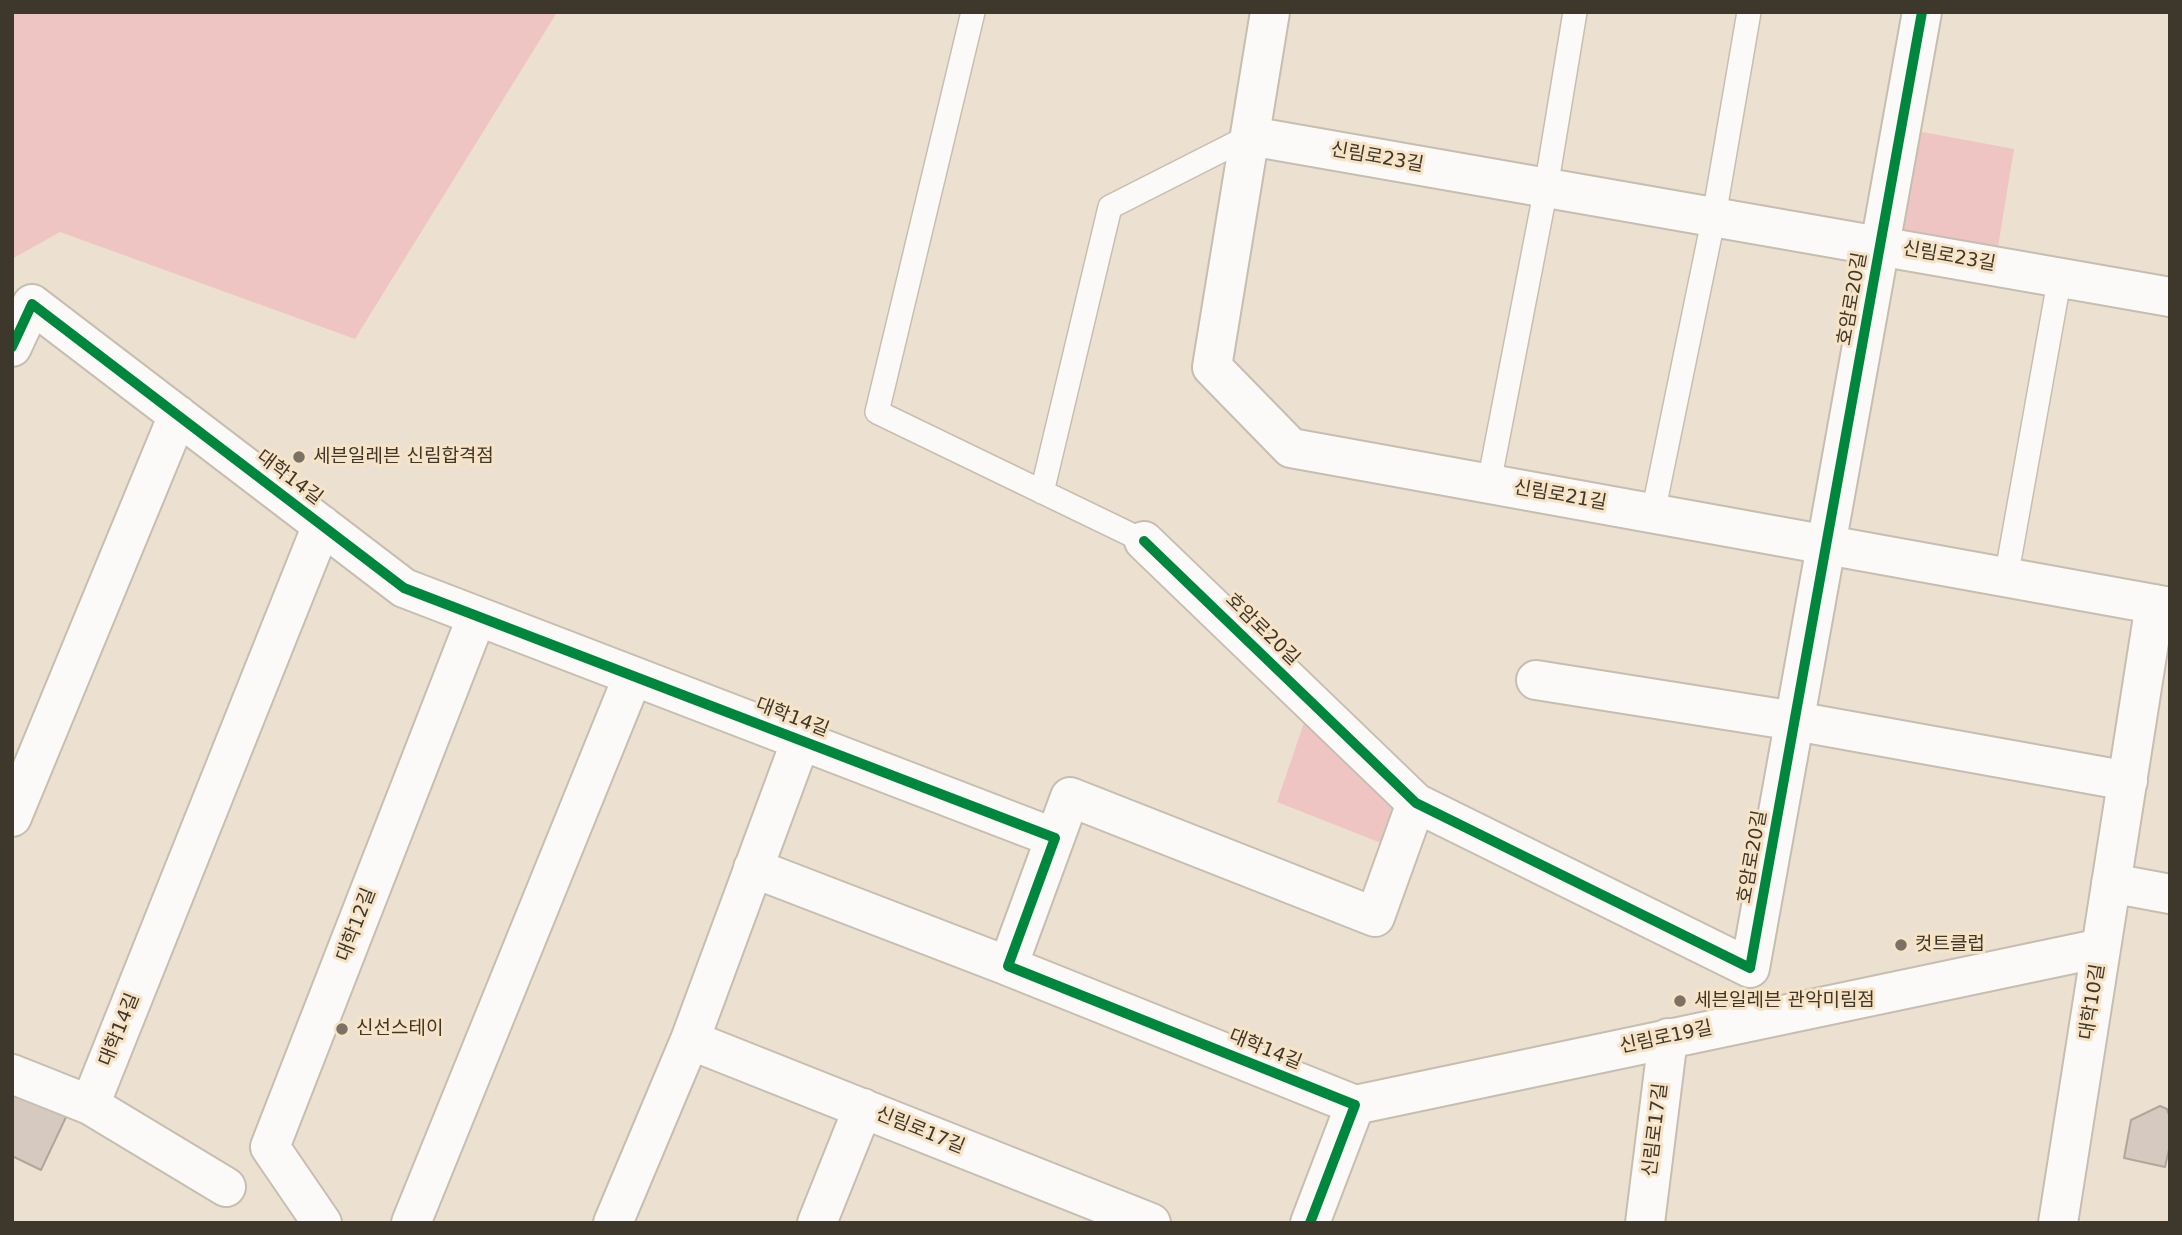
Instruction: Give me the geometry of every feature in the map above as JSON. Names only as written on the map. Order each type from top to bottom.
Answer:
[{"type":"street","points":[[1250,136],[1270,12]]},
{"type":"street","name":"호암로20길","points":[[1144,541],[1416,803],[1750,968],[1922,12]]},
{"type":"street","name":"신림로23길","points":[[1250,136],[2170,297]]},
{"type":"street","name":"신림로21길","points":[[1250,136],[1212,368],[1291,448],[2162,606]]},
{"type":"street","name":"대학14길","points":[[12,347],[32,304],[404,588],[1055,838]]},
{"type":"street","points":[[12,817],[178,415]]},
{"type":"street","name":"대학14길","points":[[90,1105],[322,525]]},
{"type":"street","name":"대학10길","points":[[2058,1223],[2127,780],[2162,606]]},
{"type":"street","name":"대학12길","points":[[322,1223],[270,1147],[477,616]]},
{"type":"street","points":[[411,1223],[633,676]]},
{"type":"street","points":[[1536,680],[1795,721],[2127,780]]},
{"type":"street","name":"대학14길","points":[[612,1223],[690,1040],[801,740]]},
{"type":"street","points":[[1008,966],[1070,797],[1375,917],[1416,803]]},
{"type":"street","name":"대학14길","points":[[753,868],[1008,966],[1355,1105]]},
{"type":"street","points":[[2111,883],[2170,894]]},
{"type":"street","name":"신림로19길","points":[[1355,1105],[2101,948]]},
{"type":"street","points":[[1743,1022],[1750,968]]},
{"type":"street","name":"신림로17길","points":[[1645,1223],[1668,1038]]},
{"type":"street","name":"신림로17길","points":[[690,1040],[1151,1223]]},
{"type":"street","points":[[12,1074],[90,1105],[226,1186]]},
{"type":"street","points":[[1310,1223],[1355,1105]]},
{"type":"street","points":[[817,1223],[863,1108]]},
{"type":"lane","points":[[973,12],[877,412],[1144,541]]},
{"type":"lane","points":[[1489,483],[1546,188],[1575,12]]},
{"type":"lane","points":[[1653,513],[1714,216],[1749,12]]},
{"type":"lane","points":[[1042,492],[1110,207],[1250,136]]},
{"type":"lane","points":[[2006,578],[2060,276]]},
{"type":"shaded area","points":[[12,12],[556,14],[355,339],[60,232],[12,259]]},
{"type":"shaded area","points":[[1901,128],[2014,149],[1995,265],[1880,245]]},
{"type":"shaded area","points":[[1311,702],[1416,803],[1399,850],[1277,802]]},
{"type":"building","points":[[17,1091],[67,1115],[41,1170],[12,1156],[12,1098]]},
{"type":"building","points":[[2160,1106],[2167,1109],[2170,1118],[2170,1145],[2165,1167],[2124,1158],[2131,1120]]},
{"type":"cycle path","points":[[1144,541],[1416,803],[1750,968],[1922,12]]},
{"type":"cycle path","points":[[12,347],[32,304],[404,588],[1055,838],[1008,966],[1355,1105],[1310,1223]]},
{"type":"place","name":"세븐일레븐 신림합격점","points":[[299,457]]},
{"type":"place","name":"컷트클럽","points":[[1901,945]]},
{"type":"place","name":"세븐일레븐 관악미림점","points":[[1680,1001]]},
{"type":"place","name":"신선스테이","points":[[342,1029]]}]
